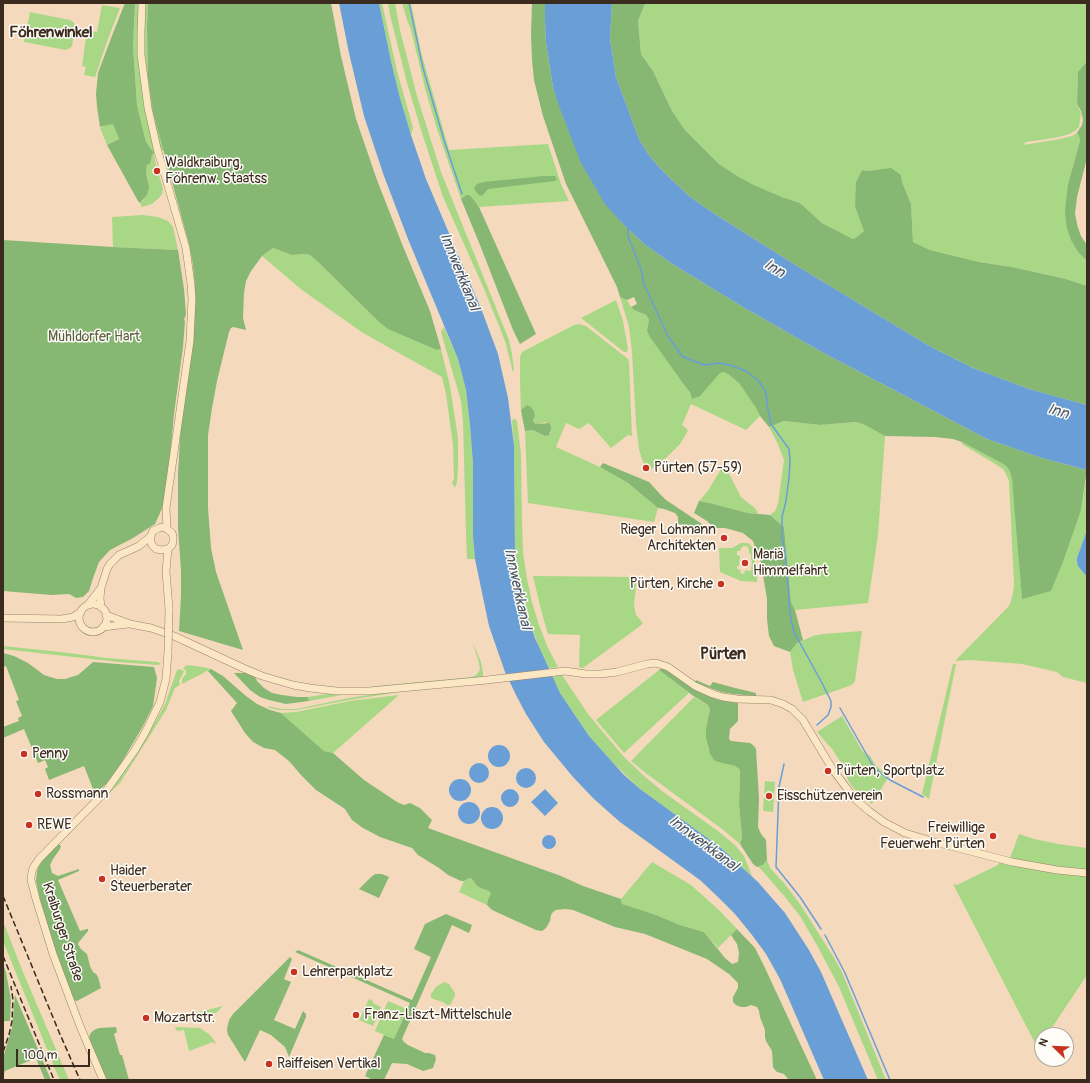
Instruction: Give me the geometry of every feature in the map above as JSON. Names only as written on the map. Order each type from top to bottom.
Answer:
[{"type":"main road","points":[[142,3],[141,55],[147,101],[157,148],[186,248],[192,299],[192,322],[188,356],[166,508],[168,529]]},
{"type":"main road","points":[[101,607],[101,588],[107,569],[114,560],[125,552],[139,546],[150,536],[156,529],[166,508]]},
{"type":"main road","points":[[156,529],[162,527],[168,529],[172,533],[173,539],[172,544],[168,549],[166,571]]},
{"type":"main road","points":[[150,536],[151,542],[156,549],[166,571]]},
{"type":"main road","points":[[139,546],[165,550],[168,549]]},
{"type":"main road","name":"Kraiburger Straße","points":[[103,1080],[80,1026],[53,954],[31,880],[33,868],[41,856],[106,792],[135,750],[154,714],[164,688],[168,652],[169,609],[166,571]]},
{"type":"main road","points":[[62,619],[73,617],[81,612],[101,588]]},
{"type":"main road","points":[[3,618],[62,619],[81,624],[86,629],[92,631],[98,631],[103,627],[106,621],[105,612],[101,607],[95,604],[88,605]]},
{"type":"main road","points":[[81,612],[81,624]]},
{"type":"main road","points":[[106,615],[130,624],[151,628],[174,636],[262,676],[293,685],[336,691],[369,691],[493,680],[562,671],[602,674],[617,672],[647,664],[658,664],[668,667],[695,686],[713,694],[737,699],[771,700],[792,709],[802,720],[833,770],[855,799],[869,811],[905,833],[995,858],[1056,870],[1087,873]]},
{"type":"main road","points":[[103,627],[130,624]]},
{"type":"green space","points":[[125,3],[135,3],[133,46],[137,105],[146,142],[154,153],[150,164],[147,165],[146,171],[149,187],[147,195],[140,203],[107,145],[119,139],[113,124],[100,127],[96,94],[98,73]]},
{"type":"green space","points":[[135,3],[148,3],[148,78],[153,112],[164,150],[154,153],[163,189],[162,194],[152,204],[142,207],[140,203],[144,200],[148,179],[146,171],[147,165],[150,164],[152,150],[146,142],[137,105],[133,46]]},
{"type":"green space","points":[[148,3],[331,3],[341,56],[356,119],[377,180],[430,311],[441,349],[437,350],[388,329],[310,255],[292,255],[273,248],[262,256],[251,271],[246,281],[244,293],[243,318],[246,330],[233,327],[229,332],[217,381],[208,435],[208,508],[211,548],[216,572],[243,650],[179,631],[181,571],[178,528],[178,474],[181,422],[195,308],[195,287],[189,244],[153,112],[148,78]]},
{"type":"green space","points":[[379,3],[382,3],[397,71],[413,128],[411,135],[391,61]]},
{"type":"green space","points":[[388,3],[395,3],[400,30],[417,96],[441,172],[509,340],[514,370],[513,372],[505,341],[485,291],[443,197],[407,83]]},
{"type":"green space","points":[[402,3],[411,3],[421,52],[449,150],[548,144],[561,184],[569,201],[479,207],[475,201],[466,195],[461,199],[438,132],[426,92],[411,30]]},
{"type":"green space","points":[[532,3],[545,3],[546,43],[553,87],[568,129],[621,222],[644,244],[674,265],[743,307],[820,351],[987,439],[1042,458],[1087,470],[1081,510],[1051,591],[1022,599],[1012,479],[1010,472],[1003,464],[962,442],[953,439],[935,437],[885,436],[863,424],[855,422],[820,425],[784,421],[769,427],[760,416],[739,383],[723,372],[719,374],[700,396],[692,399],[690,393],[650,337],[647,331],[649,320],[646,315],[634,310],[631,307],[637,304],[634,297],[627,300],[620,297],[617,287],[566,184],[543,116],[534,80],[531,35]]},
{"type":"green space","points":[[612,3],[646,3],[638,21],[641,54],[653,71],[672,111],[685,130],[719,164],[739,177],[782,197],[800,203],[822,223],[853,239],[864,231],[855,206],[856,182],[862,170],[868,171],[891,168],[901,175],[902,182],[911,204],[913,242],[930,250],[979,262],[1012,267],[1066,279],[1087,286],[1087,405],[1029,389],[973,368],[931,347],[797,266],[689,196],[659,167],[648,154],[639,139],[616,77],[610,39]]},
{"type":"green space","points":[[646,3],[1087,3],[1087,61],[1078,72],[1077,104],[1081,114],[1079,127],[1070,134],[1026,142],[1023,145],[1060,139],[1077,133],[1079,136],[1080,141],[1068,184],[1066,200],[1078,252],[1087,261],[1087,286],[1066,279],[1012,267],[979,262],[930,250],[913,242],[911,204],[902,182],[901,175],[879,170],[862,170],[856,182],[864,231],[853,239],[822,223],[800,203],[782,197],[739,177],[719,164],[685,130],[672,111],[653,71],[641,54],[638,21]]},
{"type":"green space","points":[[102,5],[120,8],[95,77],[84,75],[86,67],[82,66],[87,30],[97,32]]},
{"type":"green space","points":[[30,12],[70,20],[73,22],[75,27],[72,46],[66,50],[24,42]]},
{"type":"green space","points":[[1087,61],[1087,158],[1077,197],[1075,214],[1081,236],[1087,245],[1087,261],[1078,252],[1071,240],[1065,214],[1068,184],[1080,141],[1077,133],[1083,120],[1081,111],[1077,104],[1078,72]]},
{"type":"green space","points":[[113,123],[119,139],[107,145],[100,128]]},
{"type":"green space","points":[[555,176],[557,179],[555,181],[488,189],[483,195],[480,196],[474,188],[477,184],[484,182]]},
{"type":"green space","points":[[466,195],[469,195],[479,207],[536,334],[520,344],[513,330],[461,199]]},
{"type":"green space","points":[[143,215],[158,217],[168,221],[173,227],[178,250],[113,247],[112,217]]},
{"type":"green space","name":"Mühldorfer Hart","points":[[3,240],[178,250],[186,314],[184,320],[183,347],[164,504],[155,524],[110,550],[99,562],[89,591],[83,597],[76,598],[69,594],[52,595],[3,591]]},
{"type":"green space","points":[[273,248],[292,255],[310,255],[377,320],[437,350],[441,349],[450,386],[458,438],[457,482],[455,488],[452,483],[454,479],[453,445],[446,394],[442,377],[363,333],[302,290],[262,256]]},
{"type":"green space","points":[[620,297],[627,300],[634,310],[646,315],[692,398],[723,372],[739,383],[760,416],[746,430],[691,404],[682,425],[688,430],[680,444],[667,457],[650,470],[647,469],[639,449],[629,327]]},
{"type":"green space","points":[[616,300],[623,321],[628,349],[627,352],[624,352],[581,318]]},
{"type":"green space","points":[[579,324],[586,326],[628,359],[632,436],[628,435],[611,448],[589,423],[579,429],[566,423],[556,447],[600,467],[628,483],[658,508],[654,522],[528,503],[525,431],[533,430],[545,436],[551,433],[551,426],[546,422],[539,424],[534,423],[534,411],[527,405],[521,410],[520,357],[522,352],[574,325]]},
{"type":"green space","points":[[444,327],[458,359],[466,390],[473,464],[473,536],[475,559],[467,559],[463,422],[461,401],[441,332]]},
{"type":"green space","points":[[527,405],[534,411],[534,423],[549,423],[551,430],[549,435],[545,436],[533,430],[525,431],[521,410]]},
{"type":"green space","points":[[513,419],[517,421],[521,454],[523,552],[527,579],[539,625],[548,648],[558,667],[548,668],[542,655],[528,617],[519,577],[515,551]]},
{"type":"green space","points":[[784,421],[820,425],[854,422],[863,424],[885,436],[878,535],[868,603],[795,610],[791,602],[784,527],[770,515],[775,511],[778,504],[784,460],[769,427]]},
{"type":"green space","points":[[962,442],[1003,464],[1010,472],[1017,527],[1022,599],[1081,510],[1087,475],[1087,530],[1077,558],[1078,566],[1087,577],[1087,683],[1063,677],[1057,672],[1022,664],[971,660],[955,661],[1008,607],[1013,593],[1014,584],[1009,481],[1004,470],[962,444]]},
{"type":"green space","points":[[603,463],[649,482],[666,500],[702,524],[704,528],[678,524],[678,517],[675,513],[658,508],[628,483],[600,467]]},
{"type":"green space","points":[[724,464],[741,497],[756,509],[758,514],[699,501],[708,491]]},
{"type":"green space","points":[[699,501],[748,513],[770,515],[784,527],[791,602],[795,610],[803,640],[797,643],[790,652],[774,646],[769,636],[767,599],[761,563],[753,541],[743,533],[725,528],[714,528],[707,521],[694,513]]},
{"type":"green space","points":[[741,543],[748,543],[753,548],[757,582],[741,581],[720,572],[719,548],[732,548]],"holes":[[[747,546],[752,560],[751,571],[745,570],[744,574],[740,573],[741,570],[737,569],[737,566],[739,566],[740,556],[737,555],[737,551],[740,551],[741,548]]]},
{"type":"green space","points":[[533,576],[637,577],[634,605],[636,615],[643,623],[583,668],[579,667],[580,635],[548,634]]},
{"type":"green space","points":[[862,631],[855,681],[852,685],[803,702],[793,670],[790,652],[797,643],[813,636],[823,634]]},
{"type":"green space","points":[[472,641],[481,662],[483,677],[348,694],[309,701],[308,697],[377,686],[472,677],[480,670]]},
{"type":"green space","points":[[3,646],[107,658],[158,662],[161,664],[118,662],[3,649]]},
{"type":"green space","points":[[3,653],[14,656],[28,663],[44,675],[57,679],[65,679],[78,675],[93,662],[154,667],[157,678],[153,706],[119,767],[106,784],[95,794],[84,766],[49,780],[45,769],[48,767],[45,760],[38,763],[24,729],[3,738],[3,727],[19,721],[18,718],[22,716],[16,701],[19,700],[6,666],[3,667]]},
{"type":"green space","points":[[953,664],[956,664],[929,799],[922,794]]},
{"type":"green space","points":[[187,665],[211,669],[182,684],[182,679],[186,674],[186,671],[183,668]]},
{"type":"green space","points":[[662,668],[703,694],[719,700],[738,703],[738,721],[730,729],[729,739],[731,741],[750,743],[756,749],[759,799],[758,827],[766,840],[767,860],[763,865],[757,867],[753,864],[740,844],[742,837],[739,804],[740,771],[735,766],[714,760],[710,754],[706,739],[706,728],[710,709],[708,705],[659,670]]},
{"type":"green space","points":[[179,669],[184,671],[179,681],[180,685],[175,688],[166,710],[120,783],[100,801],[121,776],[157,719],[165,704],[177,670]]},
{"type":"green space","points":[[211,669],[223,676],[257,704],[281,713],[324,751],[333,753],[364,780],[397,802],[404,805],[410,803],[420,808],[432,820],[428,828],[621,899],[622,904],[704,932],[725,958],[732,964],[738,962],[739,953],[737,944],[731,935],[737,929],[755,948],[817,1080],[789,1080],[784,1074],[775,1070],[773,1067],[772,1051],[766,1041],[765,1030],[757,1007],[751,1005],[741,1007],[736,1005],[733,1002],[733,997],[738,988],[738,983],[729,974],[707,959],[645,934],[615,927],[573,910],[556,910],[551,915],[550,921],[546,928],[542,931],[536,930],[492,910],[487,905],[491,894],[490,892],[480,888],[472,879],[470,878],[461,881],[448,875],[418,855],[412,848],[380,837],[363,828],[352,820],[345,809],[316,790],[289,761],[275,750],[264,748],[253,742],[245,733],[231,711],[237,703],[208,671]]},
{"type":"green space","points":[[659,670],[689,693],[624,753],[596,720]]},
{"type":"green space","points":[[234,673],[253,673],[257,681],[272,693],[297,697],[308,697],[309,701],[286,704],[260,697],[250,690]]},
{"type":"green space","points":[[562,675],[588,714],[624,757],[662,791],[735,845],[744,856],[752,876],[721,848],[640,789],[607,757],[589,736],[560,693],[552,677]]},
{"type":"green space","points":[[696,680],[710,686],[713,682],[756,693],[756,696],[721,692],[695,682]]},
{"type":"green space","points":[[388,692],[393,693],[296,710],[278,710],[267,706],[281,709],[296,709]]},
{"type":"green space","points":[[399,695],[333,753],[324,751],[281,713],[296,712],[350,701]]},
{"type":"green space","points":[[694,697],[708,705],[710,709],[706,728],[708,749],[718,762],[735,766],[740,771],[739,804],[742,837],[740,844],[631,761]]},
{"type":"green space","points":[[842,716],[863,752],[870,756],[876,766],[889,776],[872,804],[862,797],[851,785],[840,766],[842,764],[832,749],[817,732]]},
{"type":"green space","name":"Eisschützenverein","points":[[765,781],[775,782],[773,812],[763,811]]},
{"type":"green space","points":[[1019,834],[1058,844],[1087,848],[1087,870],[1068,869],[1010,858]]},
{"type":"green space","points":[[58,843],[61,846],[60,849],[50,865],[52,873],[58,876],[79,869],[79,871],[58,880],[80,931],[88,929],[78,944],[87,954],[90,966],[98,977],[101,988],[77,1001],[73,1000],[56,953],[36,881],[37,871],[40,864]]},
{"type":"green space","points":[[767,860],[770,868],[800,904],[842,972],[886,1080],[878,1080],[839,987],[800,916],[758,866],[763,865]]},
{"type":"green space","points":[[652,862],[691,885],[720,911],[737,929],[718,948],[704,932],[622,904],[621,899]]},
{"type":"green space","points":[[1000,862],[1087,876],[1087,975],[1052,1027],[1034,1027],[1034,1041],[953,884],[957,885],[998,865]]},
{"type":"green space","points":[[375,874],[382,874],[389,877],[379,898],[359,889]]},
{"type":"green space","points":[[470,878],[480,888],[490,892],[491,894],[487,905],[459,892],[464,881]]},
{"type":"green space","points":[[446,914],[472,925],[469,933],[452,925],[402,1039],[408,1045],[425,1053],[435,1055],[436,1059],[433,1068],[423,1071],[407,1064],[392,1063],[384,1080],[373,1080],[365,1076],[384,1035],[394,1039],[410,1003],[295,952],[298,950],[412,1000],[431,957],[414,949],[425,924]]},
{"type":"green space","points":[[3,921],[69,1080],[60,1080],[55,1069],[3,941]]},
{"type":"green space","points":[[290,957],[292,959],[284,979],[291,982],[274,1020],[295,1029],[303,1011],[306,1014],[306,1017],[289,1057],[285,1047],[271,1035],[260,1030],[245,1062],[228,1035],[227,1029],[229,1020],[233,1014]]},
{"type":"green space","points":[[3,964],[11,1000],[10,1021],[3,1021]]},
{"type":"green space","points":[[444,982],[449,984],[455,993],[450,1005],[431,997],[431,994],[436,987]]},
{"type":"green space","points":[[15,995],[51,1080],[45,1080],[36,1058],[5,1071],[3,1076],[3,1058],[12,1028]]},
{"type":"green space","points":[[369,999],[381,1007],[373,1026],[359,1020]]},
{"type":"green space","points":[[388,1001],[407,1009],[394,1039],[375,1031]]},
{"type":"green space","points":[[223,1006],[217,1012],[206,1018],[162,1017],[191,1014]]},
{"type":"green space","points":[[116,1027],[117,1032],[114,1034],[129,1080],[106,1080],[89,1040],[90,1034],[94,1030],[99,1028]]},
{"type":"green space","points":[[175,1027],[200,1028],[210,1035],[216,1043],[215,1044],[213,1042],[189,1051],[184,1030],[177,1031]]},
{"type":"water","name":"Innwerkkanal","points":[[339,3],[379,3],[391,61],[411,135],[426,179],[482,311],[498,354],[508,398],[514,445],[515,551],[519,577],[528,617],[535,638],[560,693],[589,736],[623,774],[640,789],[721,848],[758,882],[785,913],[809,950],[821,972],[868,1080],[824,1080],[780,979],[766,954],[752,935],[735,914],[700,880],[620,822],[594,799],[573,777],[544,742],[516,695],[505,672],[489,626],[475,559],[473,536],[473,464],[466,390],[458,359],[408,239],[384,176],[364,116]]},
{"type":"water","name":"Inn","points":[[545,3],[612,3],[610,39],[616,77],[639,139],[648,154],[659,167],[689,196],[797,266],[931,347],[973,368],[1029,389],[1087,405],[1087,470],[1042,458],[987,439],[820,351],[743,307],[674,265],[644,244],[605,204],[581,163],[553,87],[546,43]]},
{"type":"water","points":[[1087,530],[1087,577],[1078,566],[1077,558]]},
{"type":"water","points":[[499,745],[507,748],[510,756],[507,764],[499,767],[491,764],[488,756],[491,748]]},
{"type":"water","points":[[479,763],[486,766],[489,773],[486,780],[479,783],[472,780],[469,773],[472,766]]},
{"type":"water","points":[[522,768],[530,768],[536,774],[536,782],[530,788],[522,788],[516,782],[516,774]]},
{"type":"water","points":[[460,779],[468,782],[471,790],[468,798],[460,801],[452,798],[449,790],[452,782]]},
{"type":"water","points":[[506,789],[514,789],[519,794],[517,805],[514,807],[506,807],[501,802],[501,794]]},
{"type":"water","points":[[545,789],[558,803],[545,816],[531,802]]},
{"type":"water","points":[[469,802],[477,805],[480,813],[477,821],[469,824],[461,821],[458,813],[461,805]]},
{"type":"water","points":[[492,807],[496,808],[502,814],[502,822],[496,828],[492,829],[488,828],[482,822],[481,818],[482,814],[488,808]]},
{"type":"water","points":[[546,835],[552,835],[556,839],[556,845],[552,849],[546,849],[542,845],[542,839]]},
{"type":"waterway","points":[[409,3],[423,68],[444,140],[462,194]]},
{"type":"waterway","points":[[628,227],[628,236],[641,269],[644,284],[668,336],[682,356],[704,365],[719,363],[730,365],[746,371],[759,381],[766,393],[771,424],[789,449],[789,478],[782,517],[782,536],[786,560],[790,615],[794,632],[831,701],[831,707],[828,715],[817,725]]},
{"type":"waterway","points":[[840,708],[872,764],[877,770],[890,780],[923,797]]},
{"type":"waterway","points":[[784,764],[779,787],[776,867],[800,897],[821,929]]},
{"type":"waterway","points":[[825,935],[845,973],[890,1080]]},
{"type":"railway","points":[[3,896],[80,1080]]},
{"type":"railway","points":[[3,956],[54,1080]]},
{"type":"railway","points":[[3,1052],[12,1021],[13,1000],[11,986]]},
{"type":"place","name":"Waldkraiburg, Föhrenw. Staatss","points":[[157,171]]},
{"type":"place","name":"Pürten (57-59)","points":[[646,468]]},
{"type":"place","name":"Rieger Lohmann Architekten","points":[[724,538]]},
{"type":"place","name":"Mariä Himmelfahrt","points":[[745,563]]},
{"type":"place","name":"Pürten, Kirche","points":[[721,584]]},
{"type":"place","name":"Penny","points":[[24,754]]},
{"type":"place","name":"Pürten, Sportplatz","points":[[828,771]]},
{"type":"place","name":"Rossmann","points":[[38,794]]},
{"type":"place","name":"Eisschützenverein","points":[[769,796]]},
{"type":"place","name":"REWE","points":[[29,825]]},
{"type":"place","name":"Freiwillige Feuerwehr Pürten","points":[[993,836]]},
{"type":"place","name":"Haider Steuerberater","points":[[102,879]]},
{"type":"place","name":"Lehrerparkplatz","points":[[294,972]]},
{"type":"place","name":"Franz-Liszt-Mittelschule","points":[[356,1015]]},
{"type":"place","name":"Mozartstr.","points":[[146,1018]]},
{"type":"place","name":"Raiffeisen Vertikal","points":[[269,1064]]},
{"type":"district","name":"Föhrenwinkel","points":[[51,33]]},
{"type":"district","name":"Pürten","points":[[723,655]]}]
